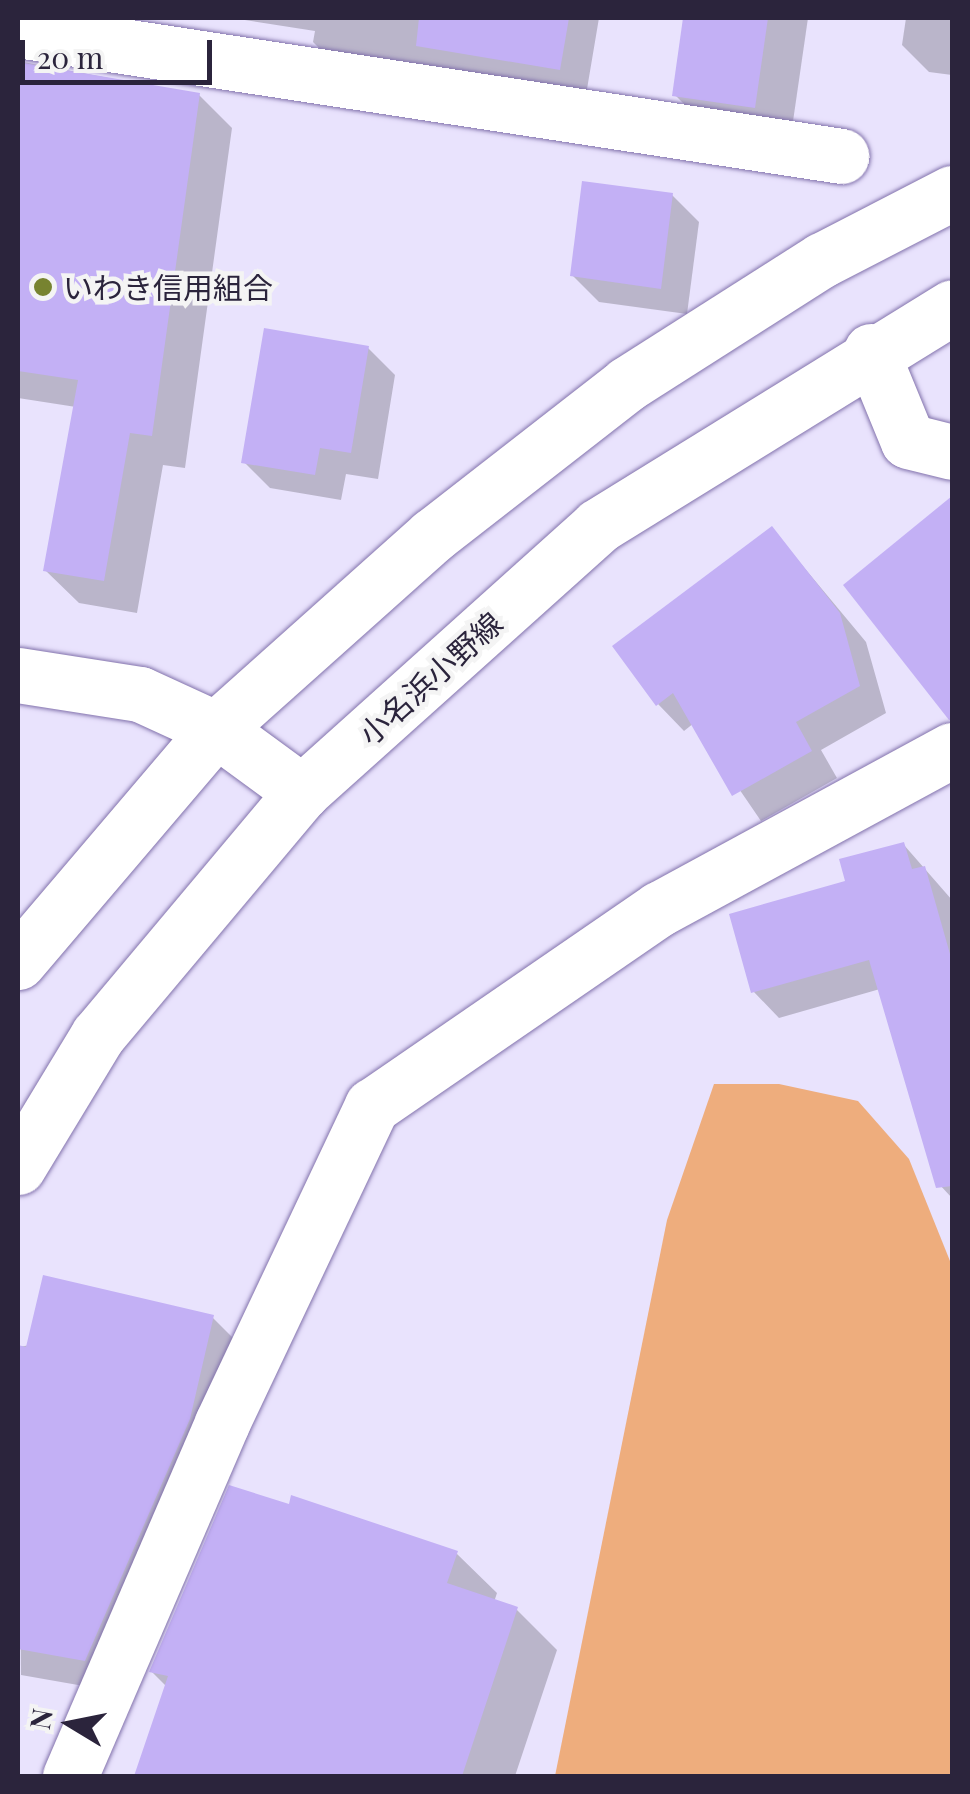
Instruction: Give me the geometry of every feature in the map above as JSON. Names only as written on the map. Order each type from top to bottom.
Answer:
[{"type":"street","points":[[18,30],[135,33],[841,156]]},
{"type":"street","points":[[18,962],[216,729],[432,536],[626,384],[822,260],[952,193]]},
{"type":"street","name":"小名浜小野線","points":[[18,1167],[98,1036],[302,792],[598,526],[872,351],[952,307]]},
{"type":"street","points":[[872,351],[908,442],[952,452]]},
{"type":"street","points":[[18,675],[140,694],[216,729],[302,792]]},
{"type":"street","points":[[70,1776],[372,1106],[659,908],[952,750]]},
{"type":"shaded area","points":[[714,1084],[779,1084],[858,1101],[909,1159],[952,1266],[952,1776],[555,1776],[667,1220]]},
{"type":"building","points":[[419,18],[569,18],[560,70],[416,46]]},
{"type":"building","points":[[683,18],[768,18],[755,108],[672,96]]},
{"type":"building","points":[[18,62],[200,93],[152,436],[130,433],[104,581],[43,571],[78,380],[18,371]]},
{"type":"building","points":[[582,181],[673,193],[661,289],[570,276]]},
{"type":"building","points":[[264,328],[369,346],[351,453],[320,448],[315,475],[241,463]]},
{"type":"building","points":[[952,496],[952,719],[949,720],[843,585]]},
{"type":"building","points":[[772,526],[840,613],[860,686],[796,722],[812,751],[732,796],[673,693],[656,706],[612,646]]},
{"type":"building","points":[[904,842],[912,869],[925,866],[952,961],[952,1186],[936,1188],[869,960],[751,993],[729,914],[845,881],[839,859]]},
{"type":"building","points":[[43,1275],[214,1315],[190,1419],[85,1661],[18,1649],[18,1345],[26,1347]]},
{"type":"building","points":[[229,1485],[289,1504],[291,1495],[458,1551],[447,1583],[518,1607],[462,1776],[134,1776],[168,1676],[149,1672]]},
{"type":"place","name":"いわき信用組合","points":[[43,287]]}]
